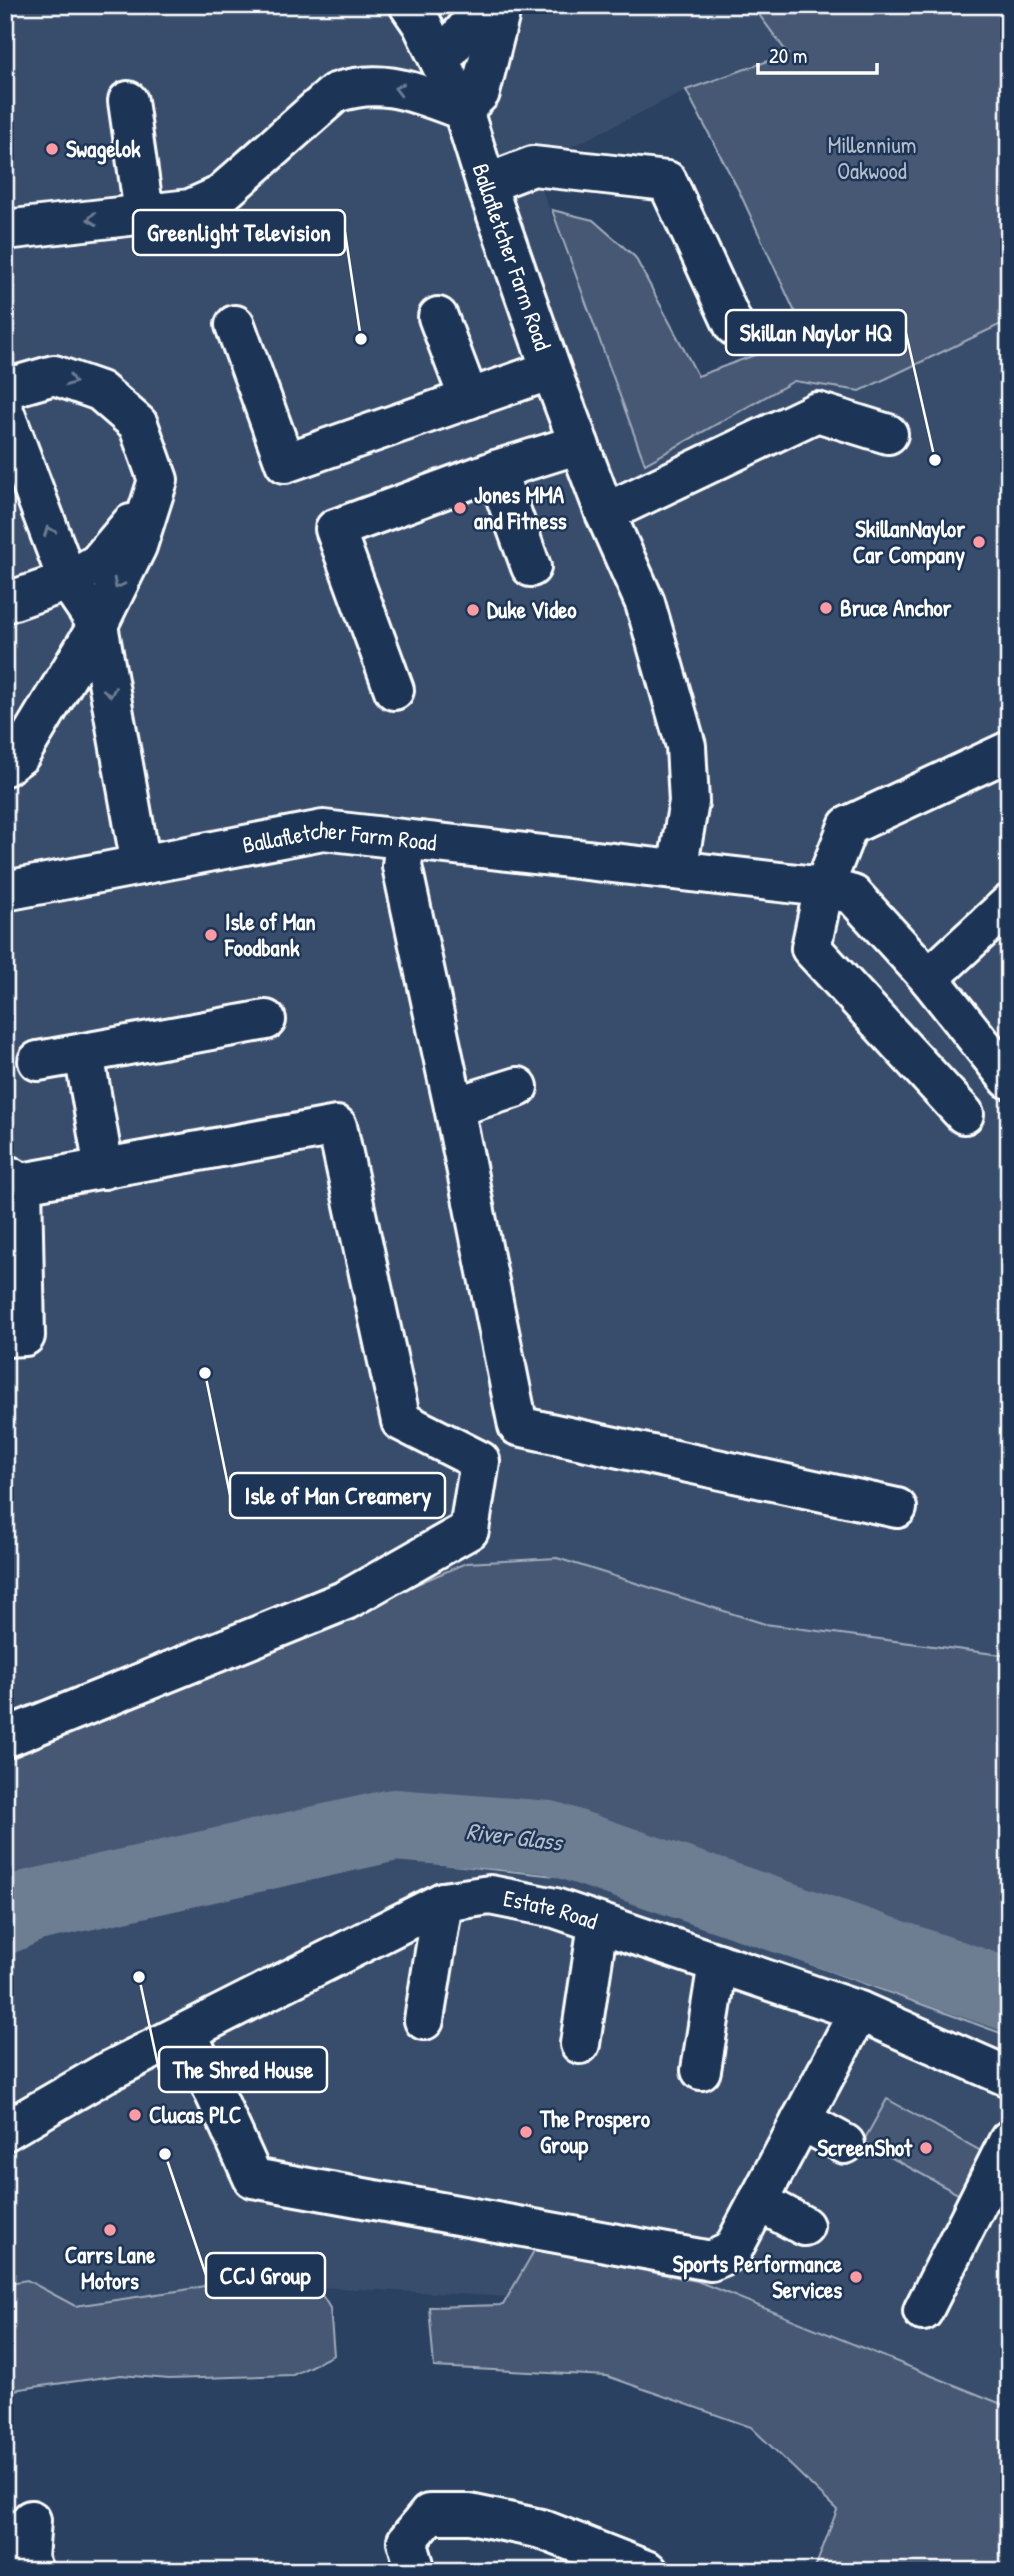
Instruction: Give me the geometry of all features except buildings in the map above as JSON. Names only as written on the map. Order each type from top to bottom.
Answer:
[{"type":"street","name":"Ballafletcher Farm Road","points":[[409,5],[422,23],[463,110],[551,370],[605,513],[645,603],[686,746],[689,802],[677,870]]},
{"type":"street","points":[[440,61],[471,23],[475,5]]},
{"type":"street","points":[[5,229],[190,209],[219,196],[335,93],[354,87],[394,86],[463,110],[480,93],[502,5]]},
{"type":"street","points":[[128,100],[144,213]]},
{"type":"street","points":[[486,184],[533,166],[667,181],[734,326]]},
{"type":"street","points":[[438,317],[468,399]]},
{"type":"street","points":[[235,326],[285,463],[551,370]]},
{"type":"street","points":[[5,389],[54,375],[100,391],[138,424],[158,480],[137,546],[99,625],[20,755],[5,766]]},
{"type":"street","points":[[605,513],[817,412],[888,434]]},
{"type":"street","points":[[5,415],[68,581],[99,625],[141,865]]},
{"type":"street","points":[[394,690],[335,528],[496,470],[579,444]]},
{"type":"street","points":[[496,470],[531,567]]},
{"type":"street","points":[[5,603],[68,581],[98,563],[128,530],[158,480]]},
{"type":"street","points":[[964,1114],[811,948],[839,891],[848,826],[1009,751]]},
{"type":"street","name":"Ballafletcher Farm Road","points":[[5,891],[323,830],[839,891]]},
{"type":"street","points":[[405,840],[402,866],[518,1426],[897,1508]]},
{"type":"street","points":[[839,891],[929,978],[1009,1079]]},
{"type":"street","points":[[929,978],[1009,904]]},
{"type":"street","points":[[38,1061],[266,1020]]},
{"type":"street","points":[[83,1053],[104,1169]]},
{"type":"street","points":[[454,1107],[518,1087]]},
{"type":"street","points":[[5,1337],[25,1336],[14,1178],[104,1169],[337,1126],[401,1421],[480,1461],[469,1530],[346,1600],[5,1738]]},
{"type":"street","name":"Estate Road","points":[[5,2130],[105,2073],[443,1902],[490,1895],[555,1908],[859,2011],[1009,2077]]},
{"type":"street","points":[[424,2020],[443,1902]]},
{"type":"street","points":[[580,2044],[598,1924]]},
{"type":"street","points":[[701,2070],[718,1963]]},
{"type":"street","points":[[187,2032],[253,2178],[711,2260],[732,2251],[859,2011]]},
{"type":"street","points":[[801,2120],[845,2144]]},
{"type":"street","points":[[923,2311],[1009,2140]]},
{"type":"street","points":[[758,2201],[804,2226]]},
{"type":"street","points":[[416,2571],[407,2541],[429,2514],[470,2514],[541,2529],[648,2571]]},
{"type":"street","points":[[22,2563],[31,2520]]},
{"type":"shaded area","points":[[5,5],[752,5],[788,53],[686,90],[533,166],[645,464],[794,381],[860,391],[999,325],[1009,324],[1009,1656],[765,1624],[5,1796]]},
{"type":"shaded area","points":[[370,1856],[574,1878],[1009,2036],[1009,2431],[684,2306],[319,2287],[99,2307],[5,2322],[5,1925]]},
{"type":"green space","name":"Millennium Oakwood","points":[[752,5],[1009,5],[1009,324],[999,325],[860,391],[794,381],[645,464],[552,210],[593,220],[635,257],[698,376],[806,336],[739,191],[686,90],[788,54]]},
{"type":"green space","points":[[557,1558],[765,1624],[1009,1656],[1009,2036],[574,1878],[369,1856],[5,1925],[5,1761],[466,1563]]},
{"type":"green space","name":"ScreenShot","points":[[887,2099],[988,2155],[965,2198],[863,2142]]},
{"type":"green space","points":[[535,2249],[697,2281],[1009,2407],[1009,2571],[814,2571],[837,2510],[751,2427],[607,2376],[434,2367],[429,2307],[503,2305]]},
{"type":"green space","points":[[304,2266],[330,2308],[334,2355],[293,2375],[169,2379],[121,2375],[5,2391],[5,2284],[27,2280],[75,2306],[184,2290]]},
{"type":"waterway","name":"River Glass","points":[[5,1918],[31,1906],[394,1825],[549,1837],[1009,1995]]},
{"type":"place","name":"Swagelok","points":[[52,149]]},
{"type":"place","name":"Greenlight Television","points":[[361,339]]},
{"type":"place","name":"Skillan Naylor HQ","points":[[935,460]]},
{"type":"place","name":"Jones MMA and Fitness","points":[[460,508]]},
{"type":"place","name":"SkillanNaylor Car Company","points":[[979,542]]},
{"type":"place","name":"Bruce Anchor","points":[[826,608]]},
{"type":"place","name":"Duke Video","points":[[473,610]]},
{"type":"place","name":"Isle of Man Foodbank","points":[[211,935]]},
{"type":"place","name":"Isle of Man Creamery","points":[[205,1373]]},
{"type":"place","name":"The Shred House","points":[[139,1977]]},
{"type":"place","name":"Clucas PLC","points":[[135,2115]]},
{"type":"place","name":"The Prospero Group","points":[[526,2132]]},
{"type":"place","name":"ScreenShot","points":[[926,2148]]},
{"type":"place","name":"CCJ Group","points":[[165,2154]]},
{"type":"place","name":"Carrs Lane Motors","points":[[110,2230]]},
{"type":"place","name":"Sports Performance Services","points":[[856,2277]]}]
